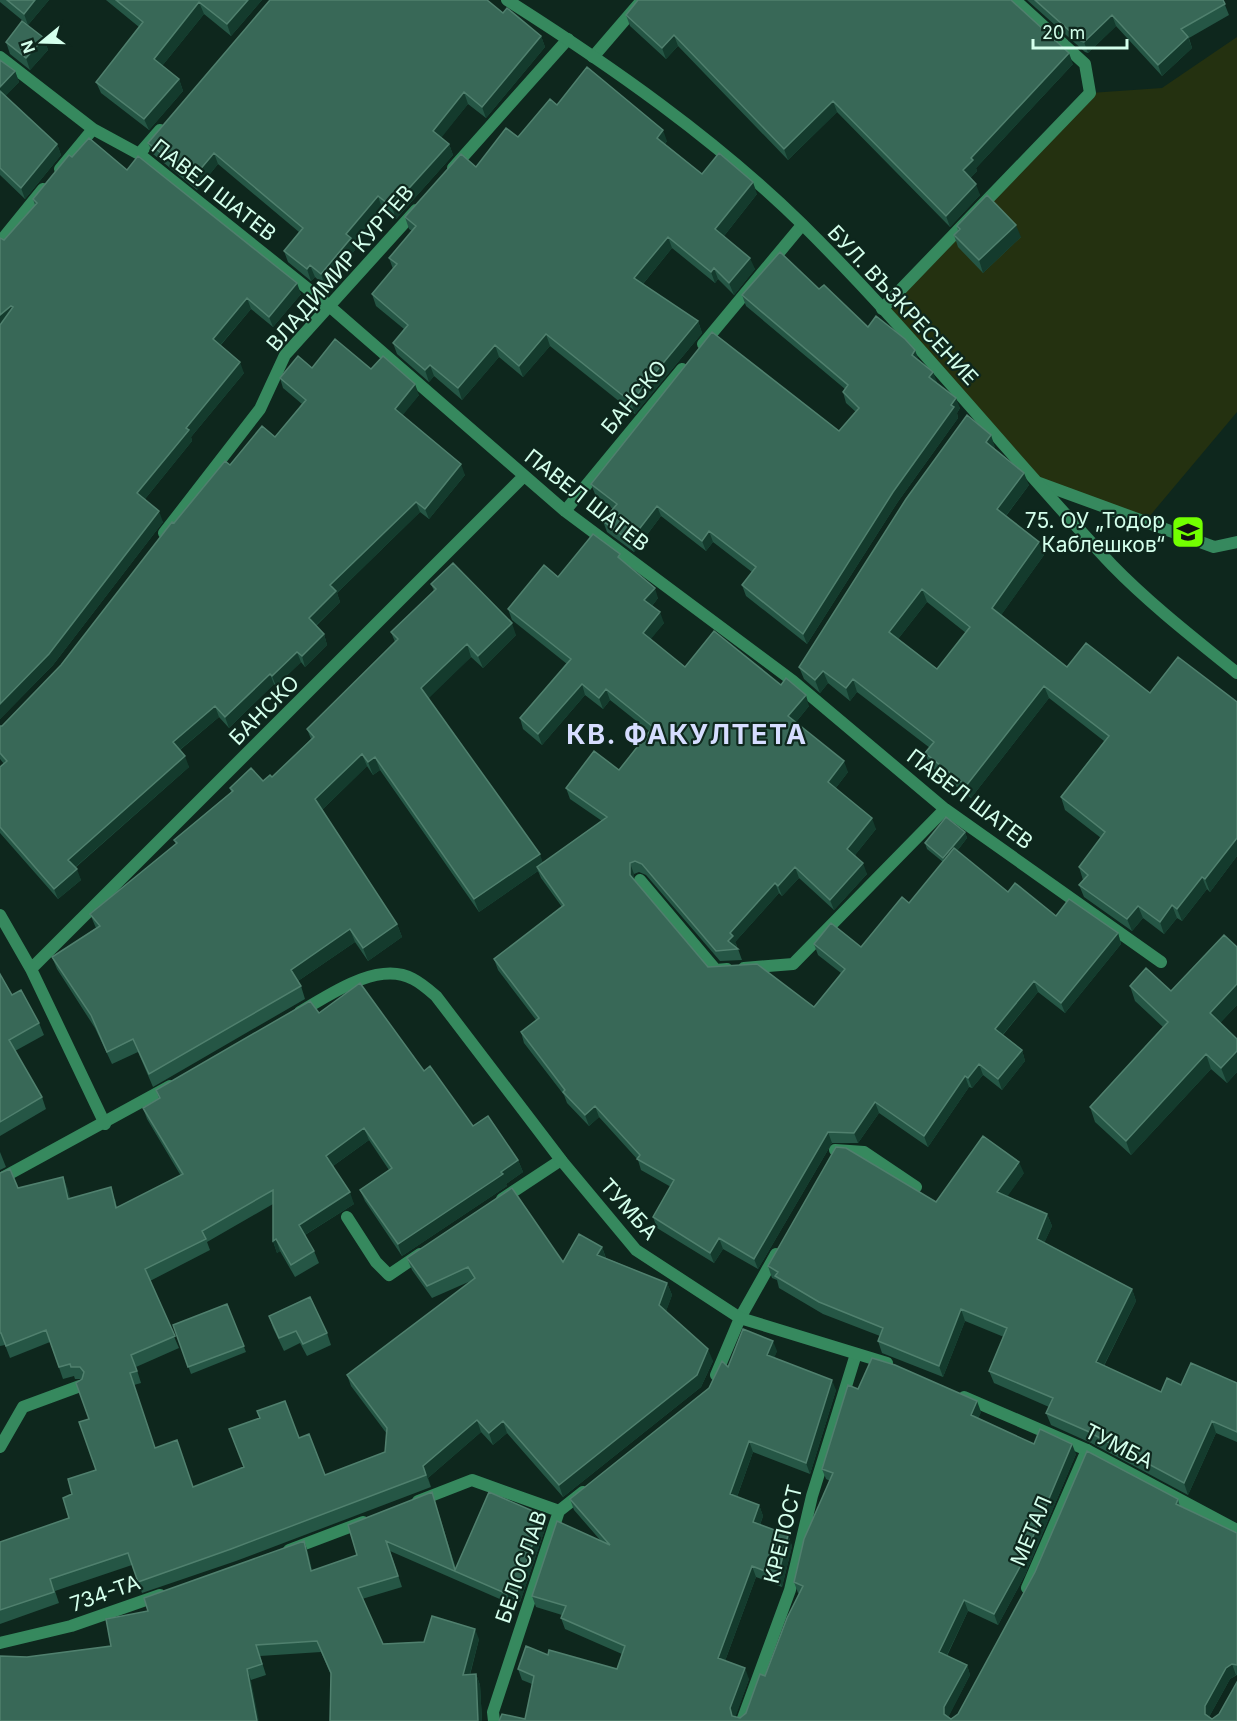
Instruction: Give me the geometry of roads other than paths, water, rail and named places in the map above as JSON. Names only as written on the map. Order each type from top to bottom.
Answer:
[{"type":"street","name":"БУЛ. ВЪЗКРЕСЕНИЕ","points":[[507,0],[568,39],[731,159],[802,225],[882,309],[971,415],[1039,483],[1114,567],[1237,673]]},
{"type":"street","points":[[593,57],[642,0]]},
{"type":"street","points":[[882,309],[1089,93],[1084,64],[1016,0]]},
{"type":"street","name":"ВЛАДИМИР КУРТЕВ","points":[[444,178],[568,39]]},
{"type":"street","name":"ПАВЕЛ ШАТЕВ","points":[[0,57],[93,129],[139,154],[328,305],[523,477],[565,511],[796,676],[945,809],[1161,962]]},
{"type":"street","points":[[139,154],[170,118]]},
{"type":"street","points":[[0,242],[93,129]]},
{"type":"street","name":"ВЛАДИМИР КУРТЕВ","points":[[159,540],[260,409],[285,355],[428,196]]},
{"type":"street","name":"БАНСКО","points":[[565,511],[802,225]]},
{"type":"street","name":"БАНСКО","points":[[31,969],[523,477]]},
{"type":"street","points":[[1039,483],[1214,547],[1237,542]]},
{"type":"street","points":[[640,880],[717,970],[793,964],[945,809]]},
{"type":"street","points":[[0,915],[31,969],[105,1124]]},
{"type":"street","name":"ТУМБА","points":[[288,1018],[350,983],[381,974],[411,978],[436,996],[561,1160],[636,1250],[740,1318],[902,1368]]},
{"type":"street","points":[[0,1179],[105,1124],[186,1077]]},
{"type":"street","points":[[830,1160],[836,1150],[864,1152],[916,1187]]},
{"type":"street","points":[[494,1204],[561,1160]]},
{"type":"street","points":[[347,1217],[376,1262],[389,1275],[427,1249]]},
{"type":"street","points":[[708,1392],[740,1318],[785,1239]]},
{"type":"street","name":"КРЕПОСТ","points":[[742,1721],[790,1590],[812,1496],[856,1354]]},
{"type":"street","points":[[0,1448],[23,1407],[80,1386]]},
{"type":"street","name":"ТУМБА","points":[[952,1391],[1087,1450],[1237,1530]]},
{"type":"street","name":"МЕТАЛ","points":[[1021,1599],[1087,1450]]},
{"type":"street","points":[[405,1506],[472,1480],[559,1511]]},
{"type":"street","name":"БЕЛОСЛАВ","points":[[494,1721],[493,1712],[559,1511],[596,1481]]},
{"type":"street","points":[[282,1552],[371,1519]]},
{"type":"street","name":"734-ТА","points":[[0,1643],[71,1626],[171,1592]]},
{"type":"place","name":"75. ОУ „Тодор Каблешков“","points":[[1188,532]]},
{"type":"district","name":"КВ. ФАКУЛТЕТА","points":[[687,734]]}]
